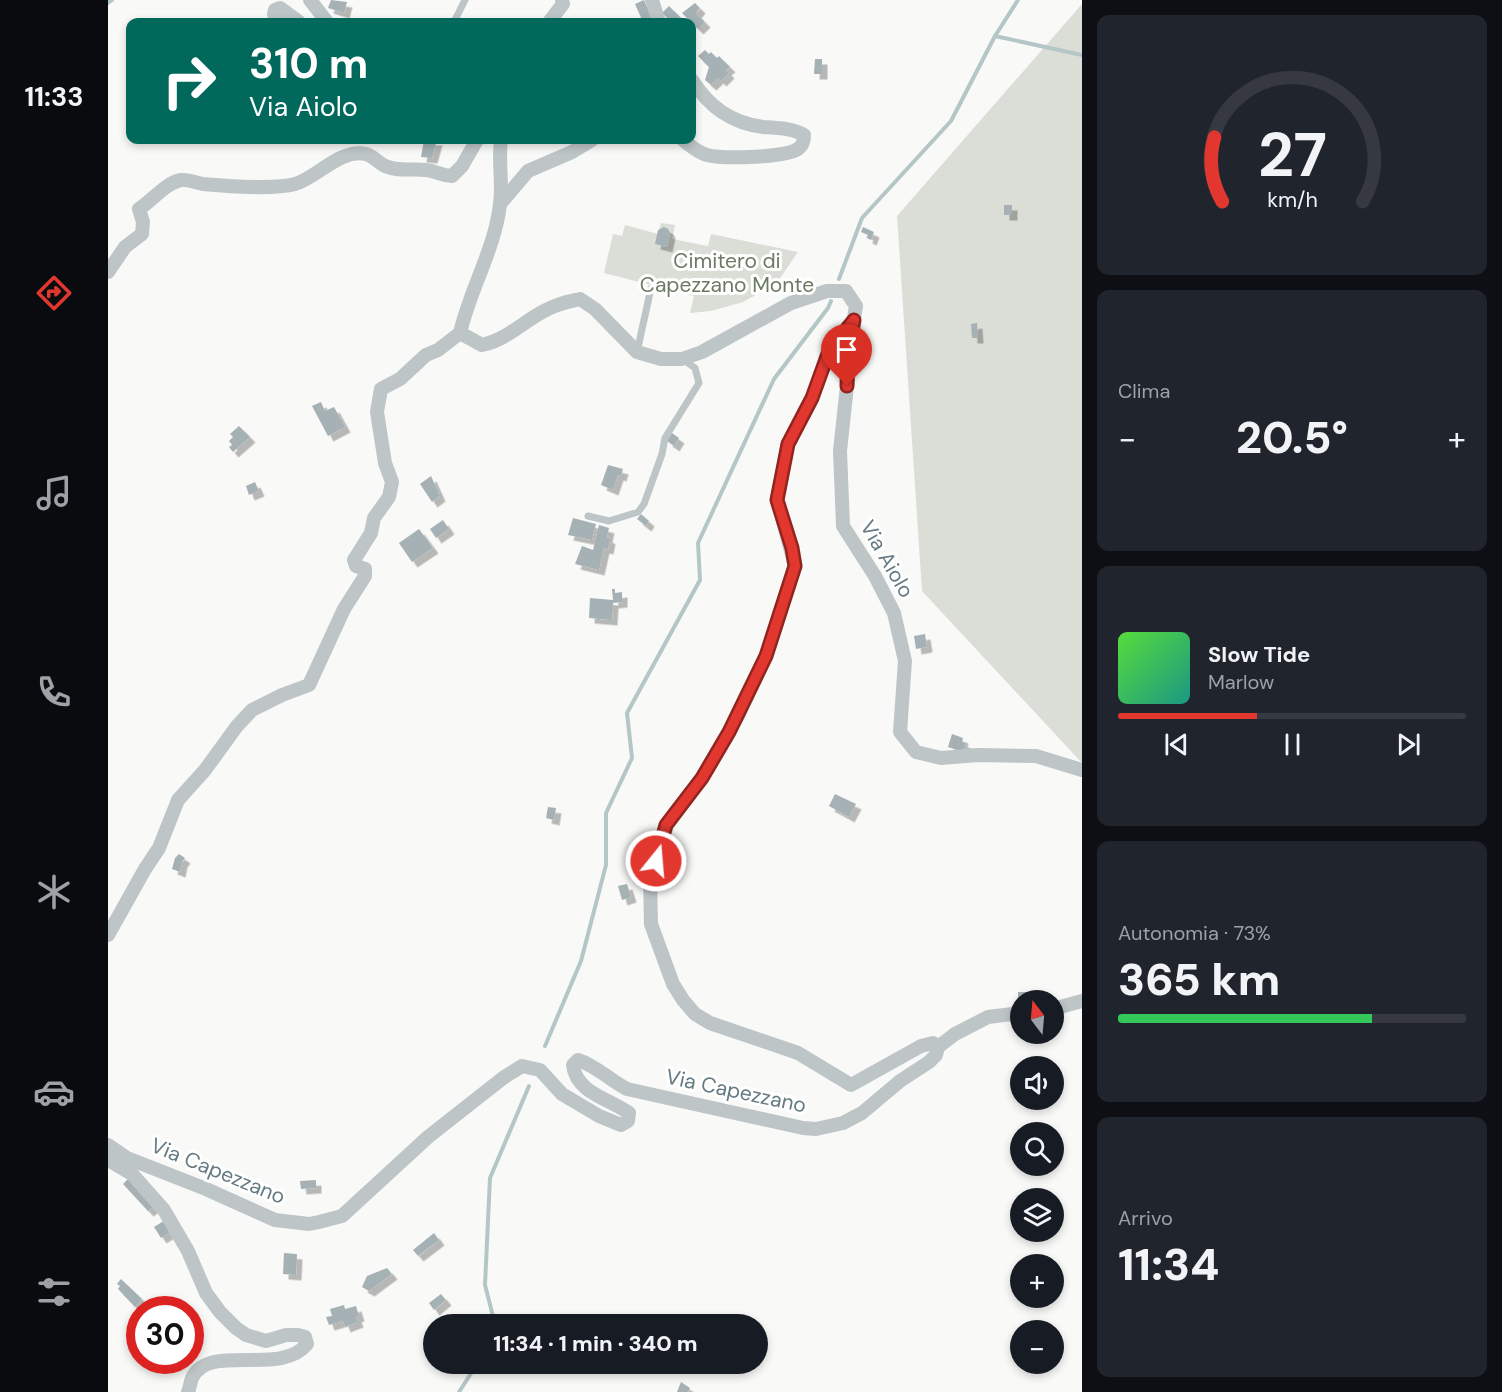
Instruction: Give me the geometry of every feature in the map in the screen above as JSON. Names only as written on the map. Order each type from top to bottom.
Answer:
[{"type":"street","points":[[310,0],[324,18]]},
{"type":"street","points":[[552,18],[563,4],[562,0]]},
{"type":"street","points":[[652,0],[658,18]]},
{"type":"street","points":[[275,18],[275,10],[280,4],[295,18]]},
{"type":"street","points":[[688,144],[697,151],[708,155],[752,157],[787,154],[799,149],[804,142],[804,135],[796,130],[756,126],[717,112],[696,86]]},
{"type":"street","points":[[108,272],[125,247],[142,234],[143,222],[139,209],[169,186],[181,180],[204,184],[261,186],[295,184],[338,160],[365,154],[385,166],[401,171],[429,170],[440,175],[452,176],[462,166],[475,144]]},
{"type":"street","points":[[108,935],[159,848],[178,800],[205,770],[237,726],[252,710],[309,685],[344,609],[364,576],[365,569],[356,566],[354,561],[371,533],[374,518],[389,497],[392,482],[385,463],[377,412],[381,389],[400,379],[426,355],[438,350],[460,333],[492,240],[500,204],[500,144]]},
{"type":"street","points":[[500,204],[528,171],[585,144]]},
{"type":"street","points":[[460,333],[482,345],[499,341],[545,310],[563,302],[580,299],[595,309],[637,352],[661,359],[682,359],[702,352],[791,303],[827,291],[846,291],[856,306],[854,320]]},
{"type":"street","name":"Via Aiolo","points":[[854,320],[848,354],[840,451],[843,526],[875,576],[894,614],[905,661],[900,732],[916,752],[941,758],[978,755],[1036,756],[1082,770]]},
{"type":"street","name":"Via Capezzano","points":[[108,1145],[127,1158],[206,1189],[275,1220],[309,1224],[342,1216],[428,1137],[503,1078],[522,1066],[540,1070],[562,1094],[599,1116],[621,1125],[628,1121],[629,1113],[584,1086],[574,1074],[573,1065],[579,1060],[586,1062],[610,1080],[627,1089],[816,1129],[843,1123],[862,1113],[936,1055],[938,1047],[933,1043],[921,1046],[851,1085],[798,1053],[710,1023],[695,1014],[673,984],[651,924],[650,879],[666,825],[702,778],[738,716],[766,656],[790,586],[795,566],[792,548],[777,500],[788,444],[812,398],[829,351],[854,320]]},
{"type":"street","points":[[1064,1006],[1082,1001]]},
{"type":"street","points":[[938,1047],[955,1034],[988,1017],[1010,1014]]},
{"type":"street","name":"Via Capezzano","points":[[108,1160],[132,1174],[164,1210],[188,1251],[206,1293],[236,1329],[246,1335],[266,1341],[286,1335],[305,1337],[307,1344],[301,1352],[291,1357],[272,1360],[225,1361],[206,1365],[193,1377],[188,1392]]},
{"type":"lane","points":[[456,18],[465,0]]},
{"type":"lane","points":[[637,352],[651,288]]},
{"type":"lane","points":[[588,516],[609,521],[638,512],[644,504],[662,454],[665,438],[699,383],[695,368],[682,359]]},
{"type":"green space","points":[[1082,4],[1082,763],[922,591],[897,216]]},
{"type":"green space","name":"Cimitero di Capezzano Monte","points":[[661,223],[675,225],[672,239],[708,246],[711,234],[798,252],[776,284],[743,302],[711,311],[690,313],[694,296],[604,273],[613,234],[622,236],[625,225],[658,234]]},
{"type":"building","points":[[331,0],[347,2],[344,13],[328,8]]},
{"type":"building","points":[[644,0],[652,18],[641,18],[635,4]]},
{"type":"building","points":[[695,3],[700,8],[696,13],[705,22],[698,29],[696,18],[687,18],[682,13]]},
{"type":"building","points":[[669,6],[681,18],[667,18],[662,13]]},
{"type":"building","points":[[705,50],[717,58],[719,56],[730,67],[726,70],[729,73],[721,81],[718,78],[711,85],[705,80],[709,67],[698,56]]},
{"type":"building","points":[[815,59],[822,59],[822,74],[814,74]]},
{"type":"building","points":[[423,144],[436,144],[432,158],[421,157]]},
{"type":"building","points":[[1004,205],[1012,205],[1012,215],[1004,215]]},
{"type":"building","points":[[664,227],[670,233],[667,247],[655,244],[658,230]]},
{"type":"building","points":[[863,227],[874,232],[871,240],[867,238],[868,235],[861,232]]},
{"type":"building","points":[[977,323],[978,338],[972,338],[971,324]]},
{"type":"building","points":[[321,402],[325,411],[334,407],[345,427],[328,436],[312,406]]},
{"type":"building","points":[[239,426],[250,437],[233,452],[229,447],[232,445],[229,441],[233,437],[230,434]]},
{"type":"building","points":[[672,433],[679,438],[674,446],[667,441]]},
{"type":"building","points":[[608,465],[623,469],[621,476],[618,475],[613,490],[601,485]]},
{"type":"building","points":[[431,476],[440,496],[432,502],[420,484]]},
{"type":"building","points":[[255,482],[259,491],[249,495],[246,486]]},
{"type":"building","points":[[641,514],[649,521],[646,526],[637,519]]},
{"type":"building","points":[[573,518],[596,524],[592,540],[568,535]]},
{"type":"building","points":[[443,520],[449,529],[436,538],[430,529]]},
{"type":"building","points":[[599,525],[609,528],[607,537],[610,539],[608,549],[604,548],[599,570],[575,564],[582,546],[593,550]]},
{"type":"building","points":[[419,529],[433,548],[412,562],[399,543]]},
{"type":"building","points":[[612,589],[615,589],[615,593],[622,592],[622,602],[613,603],[612,620],[589,618],[590,598],[613,600]]},
{"type":"building","points":[[925,634],[927,647],[916,649],[914,636]]},
{"type":"building","points":[[952,734],[963,738],[962,742],[966,743],[963,752],[948,747]]},
{"type":"building","points":[[835,794],[856,804],[849,817],[829,806]]},
{"type":"building","points":[[548,807],[556,808],[554,820],[546,818]]},
{"type":"building","points":[[179,854],[185,858],[180,872],[172,869],[175,858]]},
{"type":"building","points":[[627,884],[631,897],[622,900],[618,886]]},
{"type":"building","points":[[130,1177],[155,1206],[148,1211],[123,1184]]},
{"type":"building","points":[[316,1180],[316,1188],[301,1189],[300,1181]]},
{"type":"building","points":[[167,1219],[174,1230],[161,1238],[154,1227]]},
{"type":"building","points":[[434,1233],[439,1240],[418,1256],[413,1250]]},
{"type":"building","points":[[284,1253],[297,1254],[296,1275],[283,1274]]},
{"type":"building","points":[[387,1268],[392,1274],[369,1291],[362,1287],[367,1276]]},
{"type":"building","points":[[121,1279],[139,1296],[126,1297],[118,1289],[120,1286],[117,1284]]},
{"type":"building","points":[[441,1294],[446,1300],[434,1310],[429,1303]]},
{"type":"building","points":[[344,1305],[345,1309],[356,1306],[358,1322],[345,1327],[343,1321],[329,1325],[326,1317],[332,1316],[330,1309]]},
{"type":"building","points":[[681,1382],[690,1388],[688,1392],[677,1392]]},
{"type":"waterway","points":[[108,3],[112,0]]},
{"type":"waterway","points":[[839,279],[862,218],[951,121],[995,36],[1018,0]]},
{"type":"waterway","points":[[995,36],[1082,55]]},
{"type":"waterway","points":[[545,1046],[581,961],[606,865],[606,813],[632,758],[627,713],[700,580],[698,543],[774,379],[831,301]]},
{"type":"waterway","points":[[492,1314],[485,1285],[490,1178],[529,1086]]},
{"type":"waterway","points":[[459,1392],[471,1374]]},
{"type":"route","points":[[656,861],[666,825],[702,778],[738,716],[766,656],[795,566],[792,548],[777,500],[788,444],[812,398],[829,351],[854,320],[848,354],[847,386]]}]
